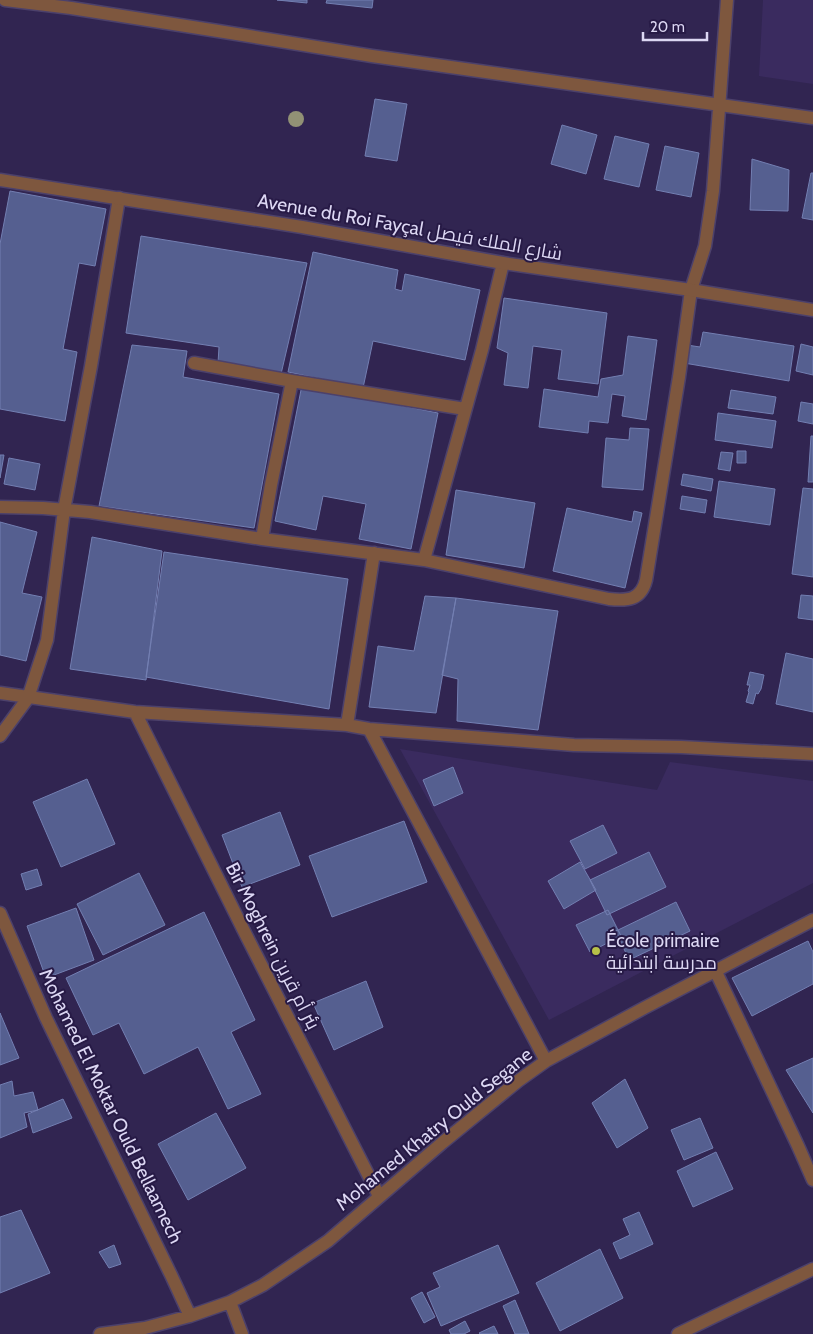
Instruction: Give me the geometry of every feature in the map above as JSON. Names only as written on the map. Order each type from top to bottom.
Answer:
[{"type":"street","points":[[6,0],[71,8],[372,56],[813,118]]},
{"type":"street","points":[[0,507],[90,512],[262,539],[424,560],[615,600],[628,600],[639,594],[644,588],[646,580],[691,290],[705,246],[709,222],[727,0]]},
{"type":"street","name":"Avenue du Roi Fayçal شارع الملك فيصل","points":[[0,180],[302,227],[503,263],[813,310]]},
{"type":"street","points":[[0,736],[28,698],[47,640],[64,510],[91,366],[119,198]]},
{"type":"street","points":[[424,560],[482,350],[503,263]]},
{"type":"street","points":[[194,363],[465,409]]},
{"type":"street","points":[[262,539],[292,381]]},
{"type":"street","points":[[347,725],[374,553]]},
{"type":"street","points":[[0,693],[135,712],[347,725],[369,729],[574,745],[682,747],[813,754]]},
{"type":"street","name":"Bir Moghrein بئر أم قرين","points":[[135,712],[379,1196]]},
{"type":"street","points":[[369,729],[546,1061]]},
{"type":"street","name":"Mohamed El Moktar Ould Bellaamech","points":[[0,913],[46,1018],[190,1316]]},
{"type":"street","name":"Mohamed Khatry Ould Segane","points":[[100,1334],[145,1328],[190,1316],[230,1302],[263,1284],[328,1241],[379,1196],[518,1081],[546,1061],[813,920]]},
{"type":"street","points":[[716,972],[813,1180]]},
{"type":"street","points":[[678,1334],[813,1269]]},
{"type":"street","points":[[230,1302],[242,1334]]},
{"type":"shaded area","points":[[763,0],[813,0],[813,84],[759,76]]},
{"type":"shaded area","name":"École primaire مدرسة ابتدائية","points":[[400,749],[657,790],[670,762],[813,781],[813,883],[549,1020]]},
{"type":"building","points":[[277,0],[307,0],[307,3]]},
{"type":"building","points":[[327,0],[373,0],[372,8],[326,3]]},
{"type":"building","points":[[375,99],[407,104],[397,161],[365,156]]},
{"type":"building","points":[[562,125],[597,135],[586,174],[551,164]]},
{"type":"building","points":[[615,136],[649,144],[639,187],[604,179]]},
{"type":"building","points":[[665,146],[699,153],[691,197],[656,190]]},
{"type":"building","points":[[752,159],[789,170],[788,211],[750,210]]},
{"type":"building","points":[[811,173],[813,173],[813,220],[802,218]]},
{"type":"building","points":[[10,191],[106,209],[95,266],[79,263],[63,349],[77,352],[65,421],[0,409],[0,244]]},
{"type":"building","points":[[141,236],[307,263],[281,374],[218,363],[219,347],[126,333]]},
{"type":"building","points":[[313,252],[398,270],[395,289],[402,291],[405,274],[480,290],[465,360],[373,341],[363,388],[288,372]]},
{"type":"building","points":[[504,298],[607,313],[598,384],[558,379],[562,350],[533,346],[528,388],[504,385],[508,353],[497,348]]},
{"type":"building","points":[[703,332],[794,346],[789,381],[684,363],[687,345],[700,347]]},
{"type":"building","points":[[628,336],[657,340],[646,420],[622,416],[625,396],[612,394],[608,423],[589,421],[588,433],[539,427],[544,389],[598,397],[601,379],[623,375]]},
{"type":"building","points":[[801,344],[813,347],[813,375],[796,371]]},
{"type":"building","points":[[132,345],[187,351],[183,377],[279,394],[254,528],[99,506]]},
{"type":"building","points":[[302,385],[438,413],[411,549],[359,539],[366,504],[323,496],[316,530],[275,521]]},
{"type":"building","points":[[731,390],[776,397],[773,414],[728,408]]},
{"type":"building","points":[[801,402],[813,404],[813,424],[798,421]]},
{"type":"building","points":[[718,413],[776,421],[772,448],[715,440]]},
{"type":"building","points":[[630,428],[649,429],[643,490],[602,487],[606,438],[629,440]]},
{"type":"building","points":[[811,436],[813,436],[813,482],[808,482]]},
{"type":"building","points":[[737,451],[746,451],[746,463],[737,463]]},
{"type":"building","points":[[721,452],[733,453],[730,471],[718,469]]},
{"type":"building","points":[[0,455],[4,455],[0,478]]},
{"type":"building","points":[[9,458],[40,464],[35,490],[4,484]]},
{"type":"building","points":[[683,474],[713,479],[711,491],[681,485]]},
{"type":"building","points":[[719,481],[775,489],[770,525],[714,517]]},
{"type":"building","points":[[803,488],[813,489],[813,577],[792,574]]},
{"type":"building","points":[[456,490],[535,503],[524,568],[446,555]]},
{"type":"building","points":[[682,496],[707,500],[705,513],[680,509]]},
{"type":"building","points":[[567,508],[632,522],[634,511],[642,513],[625,588],[553,571]]},
{"type":"building","points":[[0,522],[37,532],[22,593],[42,597],[26,661],[0,655]]},
{"type":"building","points":[[92,537],[162,551],[146,680],[70,669]]},
{"type":"building","points":[[164,552],[348,579],[329,709],[146,677]]},
{"type":"building","points":[[801,595],[813,596],[813,620],[798,618]]},
{"type":"building","points":[[425,596],[456,598],[436,713],[369,707],[378,646],[414,651]]},
{"type":"building","points":[[456,598],[558,611],[538,730],[457,721],[458,679],[442,675]]},
{"type":"building","points":[[786,653],[813,659],[813,712],[776,704]]},
{"type":"building","points":[[750,672],[764,675],[761,689],[758,694],[756,693],[753,704],[746,702],[750,685],[747,685]]},
{"type":"building","points":[[453,767],[463,793],[434,806],[423,780]]},
{"type":"building","points":[[87,779],[115,844],[61,867],[33,802]]},
{"type":"building","points":[[280,812],[300,865],[242,887],[222,835]]},
{"type":"building","points":[[404,821],[427,882],[332,917],[309,856]]},
{"type":"building","points":[[603,825],[617,853],[585,869],[570,841]]},
{"type":"building","points":[[649,852],[666,887],[607,915],[590,880]]},
{"type":"building","points":[[580,862],[596,890],[564,909],[548,881]]},
{"type":"building","points":[[37,869],[42,885],[26,890],[21,874]]},
{"type":"building","points":[[139,873],[165,925],[103,955],[77,904]]},
{"type":"building","points":[[676,902],[690,931],[629,960],[616,931]]},
{"type":"building","points":[[76,908],[94,960],[46,978],[27,926]]},
{"type":"building","points":[[608,910],[621,936],[590,952],[576,925]]},
{"type":"building","points":[[204,912],[255,1020],[231,1032],[261,1094],[228,1109],[198,1047],[144,1074],[119,1023],[93,1035],[66,978]]},
{"type":"building","points":[[808,941],[813,952],[813,984],[752,1016],[732,978]]},
{"type":"building","points":[[366,981],[383,1027],[334,1050],[313,1003]]},
{"type":"building","points":[[0,1013],[19,1058],[0,1065]]},
{"type":"building","points":[[813,1058],[813,1113],[786,1070]]},
{"type":"building","points":[[625,1079],[648,1128],[617,1148],[592,1103]]},
{"type":"building","points":[[12,1081],[14,1096],[33,1092],[38,1110],[24,1113],[27,1127],[0,1138],[0,1085]]},
{"type":"building","points":[[63,1099],[72,1118],[33,1133],[28,1114]]},
{"type":"building","points":[[216,1113],[246,1168],[188,1200],[158,1144]]},
{"type":"building","points":[[700,1118],[713,1148],[684,1160],[671,1130]]},
{"type":"building","points":[[716,1152],[733,1189],[693,1207],[677,1171]]},
{"type":"building","points":[[21,1210],[50,1273],[0,1293],[0,1217]]},
{"type":"building","points":[[639,1212],[653,1244],[620,1259],[613,1243],[630,1235],[623,1219]]},
{"type":"building","points":[[114,1245],[121,1264],[109,1268],[99,1252]]},
{"type":"building","points":[[498,1245],[519,1293],[441,1326],[427,1293],[440,1287],[433,1273]]},
{"type":"building","points":[[600,1249],[623,1298],[560,1331],[536,1283]]},
{"type":"building","points":[[422,1292],[435,1317],[424,1323],[411,1298]]},
{"type":"building","points":[[515,1300],[529,1334],[515,1334],[503,1306]]},
{"type":"building","points":[[465,1321],[470,1331],[464,1334],[451,1334],[449,1330]]},
{"type":"building","points":[[494,1326],[498,1334],[479,1333]]},
{"type":"place","name":"École primaire مدرسة ابتدائية","points":[[596,951]]}]
